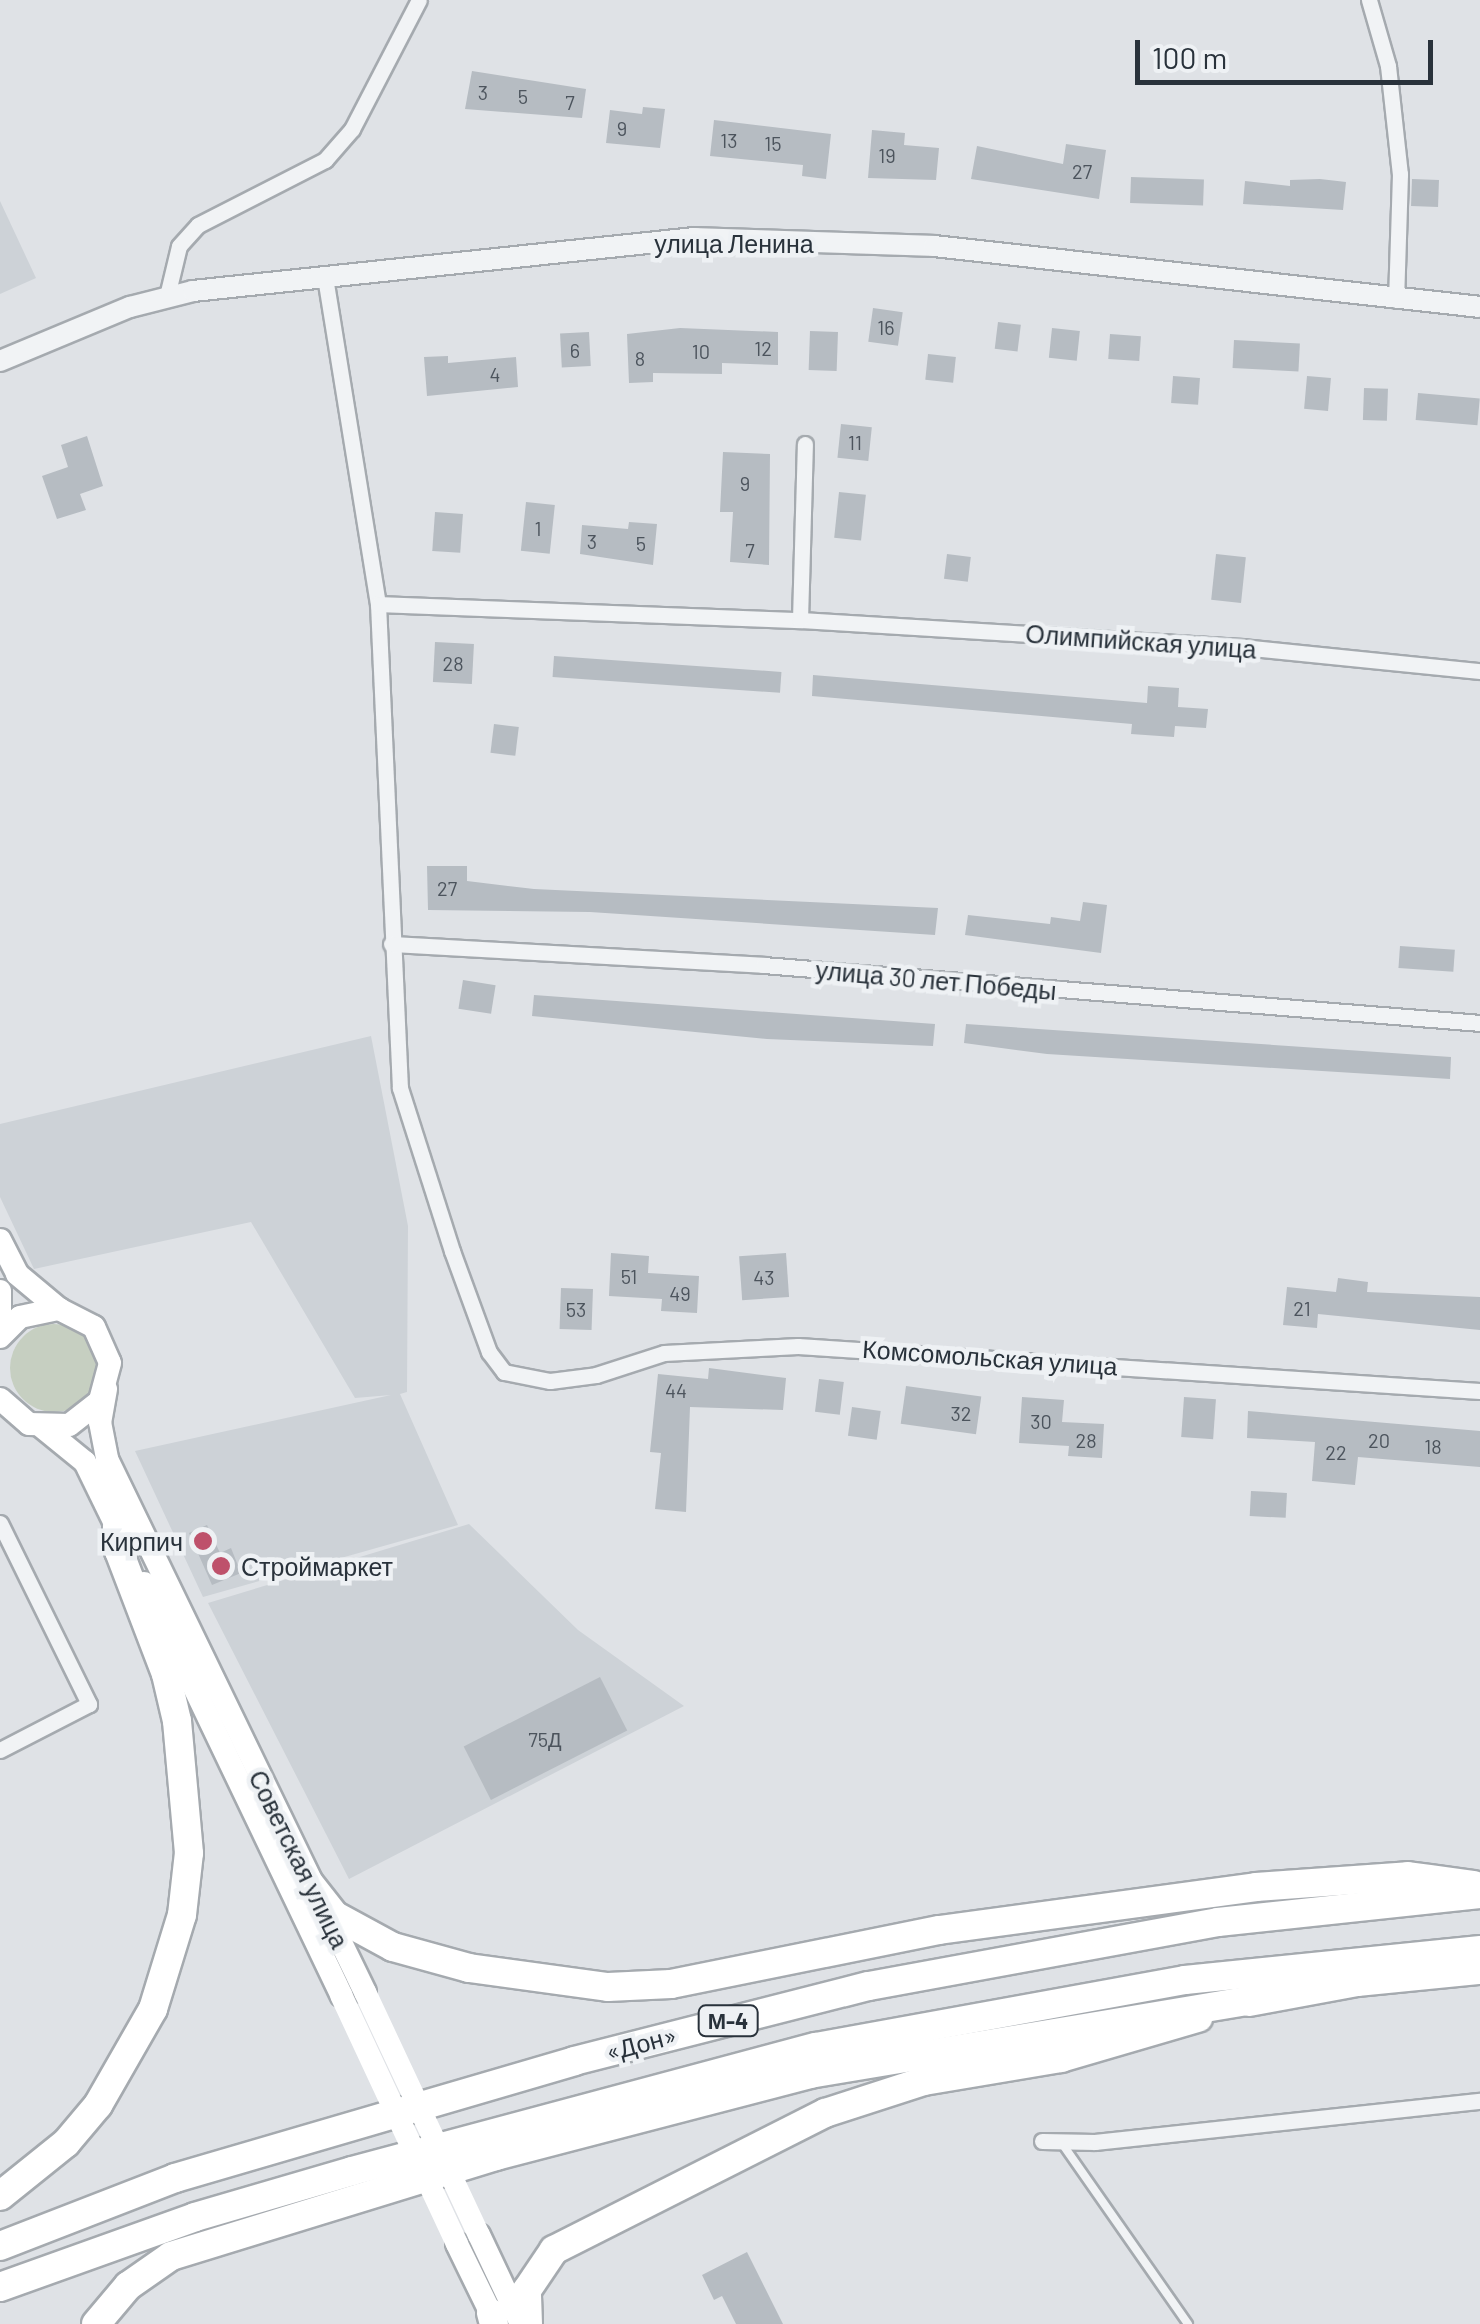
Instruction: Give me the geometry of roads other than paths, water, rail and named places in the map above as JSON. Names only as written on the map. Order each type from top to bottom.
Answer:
[{"type":"highway","points":[[0,2196],[66,2143],[98,2105],[153,2009],[182,1914],[189,1853],[177,1721],[118,1551],[117,1527]]},
{"type":"highway","points":[[310,1884],[334,1916],[394,1947],[469,1968],[608,1987],[671,1984],[939,1930],[1256,1887],[1408,1876],[1480,1886]]},
{"type":"highway","name":"«Дон»","points":[[0,2246],[194,2172],[574,2060],[870,1986],[1218,1922],[1480,1894]]},
{"type":"highway","name":"«Дон»","points":[[0,2288],[334,2176],[816,2046],[1184,1980],[1480,1950]]},
{"type":"highway","points":[[96,2324],[128,2286],[171,2256],[496,2156],[810,2074],[1262,1998],[1480,1970]]},
{"type":"highway","points":[[524,2324],[528,2290],[554,2250],[825,2113],[924,2081],[1112,2046],[1262,1998]]},
{"type":"main road","points":[[0,1240],[17,1274],[59,1309]]},
{"type":"main road","points":[[0,1292],[0,1328]]},
{"type":"main road","points":[[0,1337],[20,1316],[59,1309]]},
{"type":"main road","name":"Советская улица","points":[[59,1309],[84,1318],[102,1338],[110,1363],[100,1422],[107,1459],[524,2324]]},
{"type":"main road","points":[[42,1427],[81,1419],[106,1389]]},
{"type":"main road","name":"Советская улица","points":[[0,1399],[18,1418],[42,1427],[85,1462],[494,2320]]},
{"type":"street","points":[[167,296],[178,246],[198,224],[325,160],[352,130],[419,0]]},
{"type":"street","points":[[1369,0],[1388,66],[1400,174],[1396,300]]},
{"type":"street","name":"улица Ленина","points":[[0,361],[167,296],[695,238],[934,246],[1480,307]]},
{"type":"street","points":[[325,276],[378,604],[391,944]]},
{"type":"street","points":[[800,620],[805,444]]},
{"type":"street","name":"Олимпийская улица","points":[[378,604],[800,620],[1242,647],[1480,671]]},
{"type":"street","name":"улица 30 лет Победы","points":[[391,944],[762,965],[1480,1022]]},
{"type":"street","name":"Комсомольская улица","points":[[391,944],[400,1088],[452,1251],[490,1352],[504,1372],[550,1381],[596,1375],[664,1353],[798,1346],[1480,1390]]},
{"type":"street","points":[[0,1523],[88,1704],[0,1750]]},
{"type":"street","points":[[1042,2141],[1480,2101]]},
{"type":"lane","points":[[1061,2142],[1188,2324]]},
{"type":"place","name":"Кирпич","points":[[203,1541]]},
{"type":"place","name":"Строймаркет","points":[[221,1566]]}]
